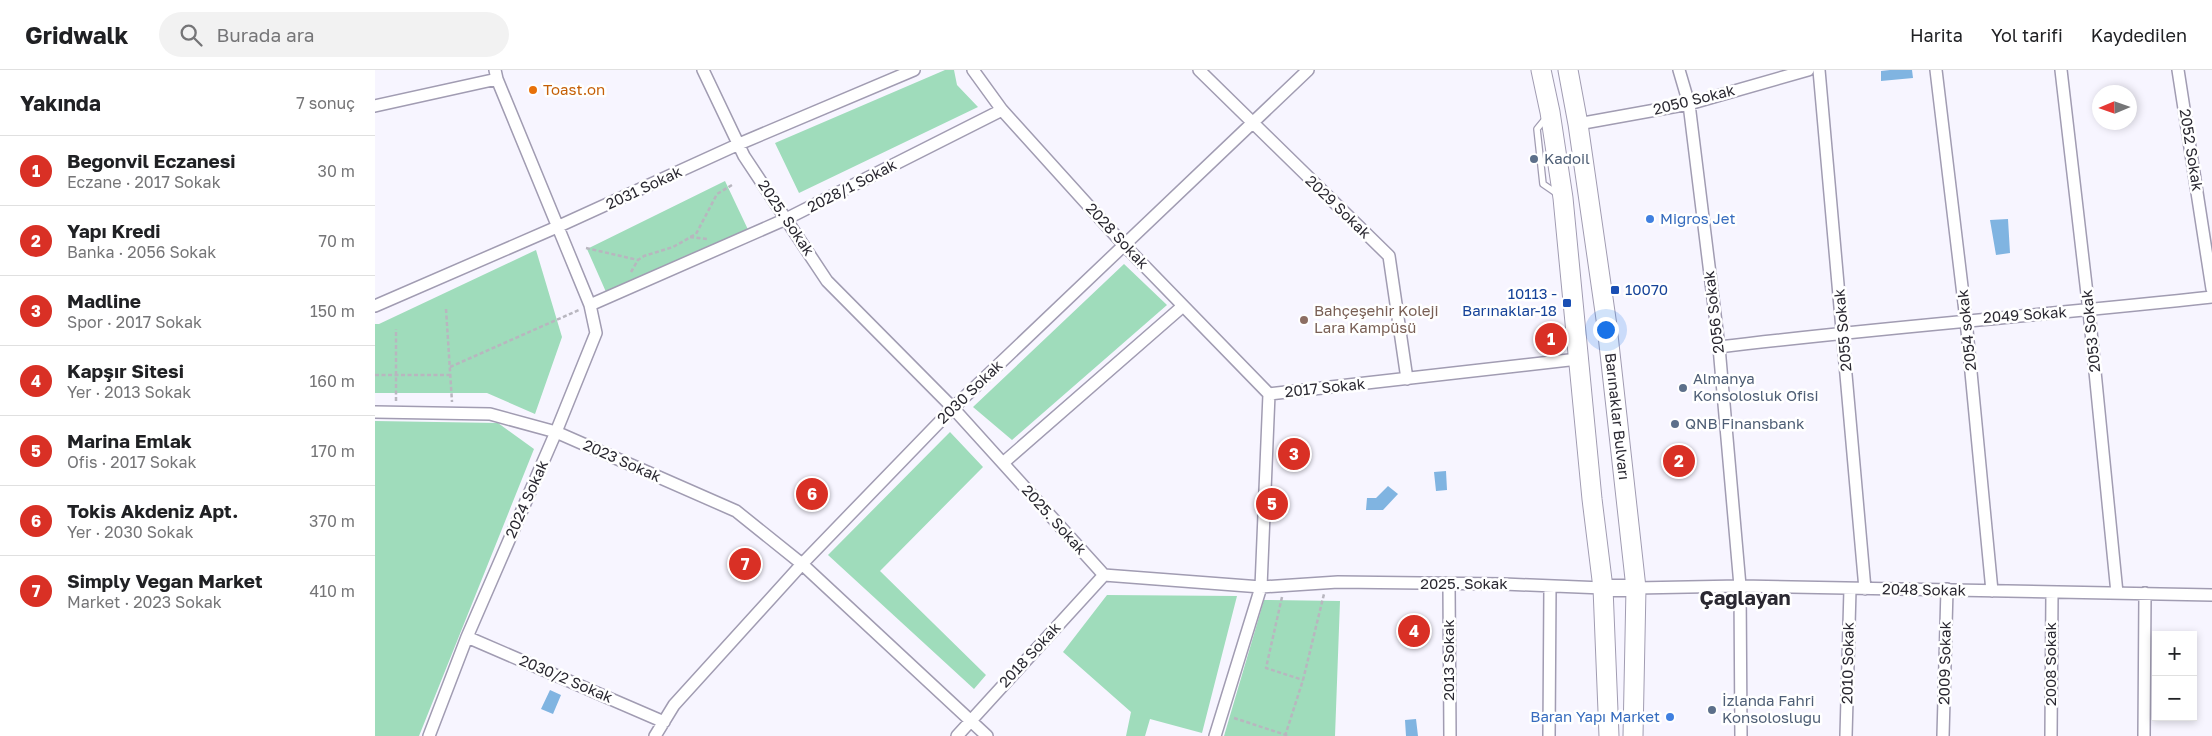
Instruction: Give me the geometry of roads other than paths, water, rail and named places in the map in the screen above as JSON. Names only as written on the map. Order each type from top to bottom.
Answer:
[{"type":"main road","points":[[1541,70],[1551,112],[1563,198],[1603,588],[1609,736]]},
{"type":"main road","name":"Barınaklar Bulvarı","points":[[1568,70],[1578,124],[1607,326],[1637,588],[1633,736]]},
{"type":"street","name":"2025. Sokak","points":[[703,70],[739,144],[827,281],[953,408],[1104,575],[1261,587],[1326,583],[1603,588]]},
{"type":"street","name":"2031 Sokak","points":[[375,306],[557,227],[739,144],[914,70]]},
{"type":"street","name":"2028 Sokak","points":[[973,70],[1003,110],[1124,245],[1269,394]]},
{"type":"street","name":"2029 Sokak","points":[[1199,70],[1389,256],[1407,379]]},
{"type":"street","name":"2030 Sokak","points":[[655,736],[675,705],[802,564],[953,408],[1308,70]]},
{"type":"street","name":"2056 Sokak","points":[[1679,70],[1689,104],[1719,347],[1740,586],[1741,736]]},
{"type":"street","name":"2050 Sokak","points":[[1578,124],[1689,104],[1807,70]]},
{"type":"street","name":"2055 Sokak","points":[[1819,70],[1865,589]]},
{"type":"street","name":"2054 sokak","points":[[1936,70],[1966,320],[1993,591]]},
{"type":"street","name":"2053 Sokak","points":[[2061,70],[2089,311],[2117,593]]},
{"type":"street","name":"2052 Sokak","points":[[2178,70],[2212,289]]},
{"type":"street","points":[[375,106],[496,74],[590,305],[596,334],[556,432],[490,414],[375,412]]},
{"type":"street","name":"2028/1 Sokak","points":[[590,305],[786,219],[1003,110]]},
{"type":"street","name":"2049 Sokak","points":[[1719,347],[1843,332],[2089,311],[2212,297]]},
{"type":"street","points":[[1003,463],[1183,306]]},
{"type":"street","name":"2017 Sokak","points":[[1215,736],[1261,587],[1269,394],[1578,358]]},
{"type":"street","name":"2023 Sokak","points":[[556,432],[736,511],[802,564],[987,736]]},
{"type":"street","name":"2024 Sokak","points":[[429,736],[467,637],[556,432]]},
{"type":"street","name":"2018 Sokak","points":[[957,736],[1104,575]]},
{"type":"street","name":"2013 Sokak","points":[[1449,585],[1450,736]]},
{"type":"street","points":[[1549,586],[1549,736]]},
{"type":"street","name":"2048 Sokak","points":[[1637,588],[1740,586],[2212,595]]},
{"type":"street","points":[[1603,588],[1637,588]]},
{"type":"street","name":"2010 Sokak","points":[[1846,736],[1850,589]]},
{"type":"street","name":"2009 Sokak","points":[[1943,736],[1947,590]]},
{"type":"street","name":"2008 Sokak","points":[[2051,736],[2052,592]]},
{"type":"street","points":[[2144,736],[2145,593]]},
{"type":"street","name":"2030/2 Sokak","points":[[467,637],[664,722]]},
{"type":"water","points":[[1912,70],[1913,78],[1881,81],[1881,71]]},
{"type":"water","points":[[2008,219],[2010,253],[1996,255],[1990,220]]},
{"type":"water","points":[[1446,471],[1447,490],[1436,491],[1434,472]]},
{"type":"water","points":[[1388,486],[1398,494],[1383,510],[1366,510],[1367,498],[1376,498]]},
{"type":"water","points":[[550,690],[561,695],[553,714],[541,709]]},
{"type":"water","points":[[1416,719],[1418,736],[1406,736],[1405,720]]},
{"type":"place","name":"Toast.on","points":[[533,90]]},
{"type":"place","name":"Kadoil","points":[[1534,159]]},
{"type":"place","name":"Migros Jet","points":[[1650,219]]},
{"type":"place","name":"10070","points":[[1615,290]]},
{"type":"place","name":"10113 - Barınaklar-18","points":[[1567,303]]},
{"type":"place","name":"Bahçeşehir Koleji Lara Kampüsü","points":[[1304,320]]},
{"type":"place","name":"Begonvil Eczanesi","points":[[1551,339]]},
{"type":"place","name":"Almanya Konsolosluk Ofisi","points":[[1683,388]]},
{"type":"place","name":"QNB Finansbank","points":[[1675,424]]},
{"type":"place","name":"Madline","points":[[1294,454]]},
{"type":"place","name":"Yapı Kredi","points":[[1679,461]]},
{"type":"place","name":"Tokis Akdeniz Apt.","points":[[812,494]]},
{"type":"place","name":"Marina Emlak","points":[[1272,504]]},
{"type":"place","name":"Simply Vegan Market","points":[[745,564]]},
{"type":"place","name":"Kapşır Sitesi","points":[[1414,631]]},
{"type":"place","name":"İzlanda Fahri Konsolosluğu","points":[[1712,710]]},
{"type":"place","name":"Baran Yapı Market","points":[[1670,717]]},
{"type":"district","name":"Çağlayan","points":[[1745,598]]}]
